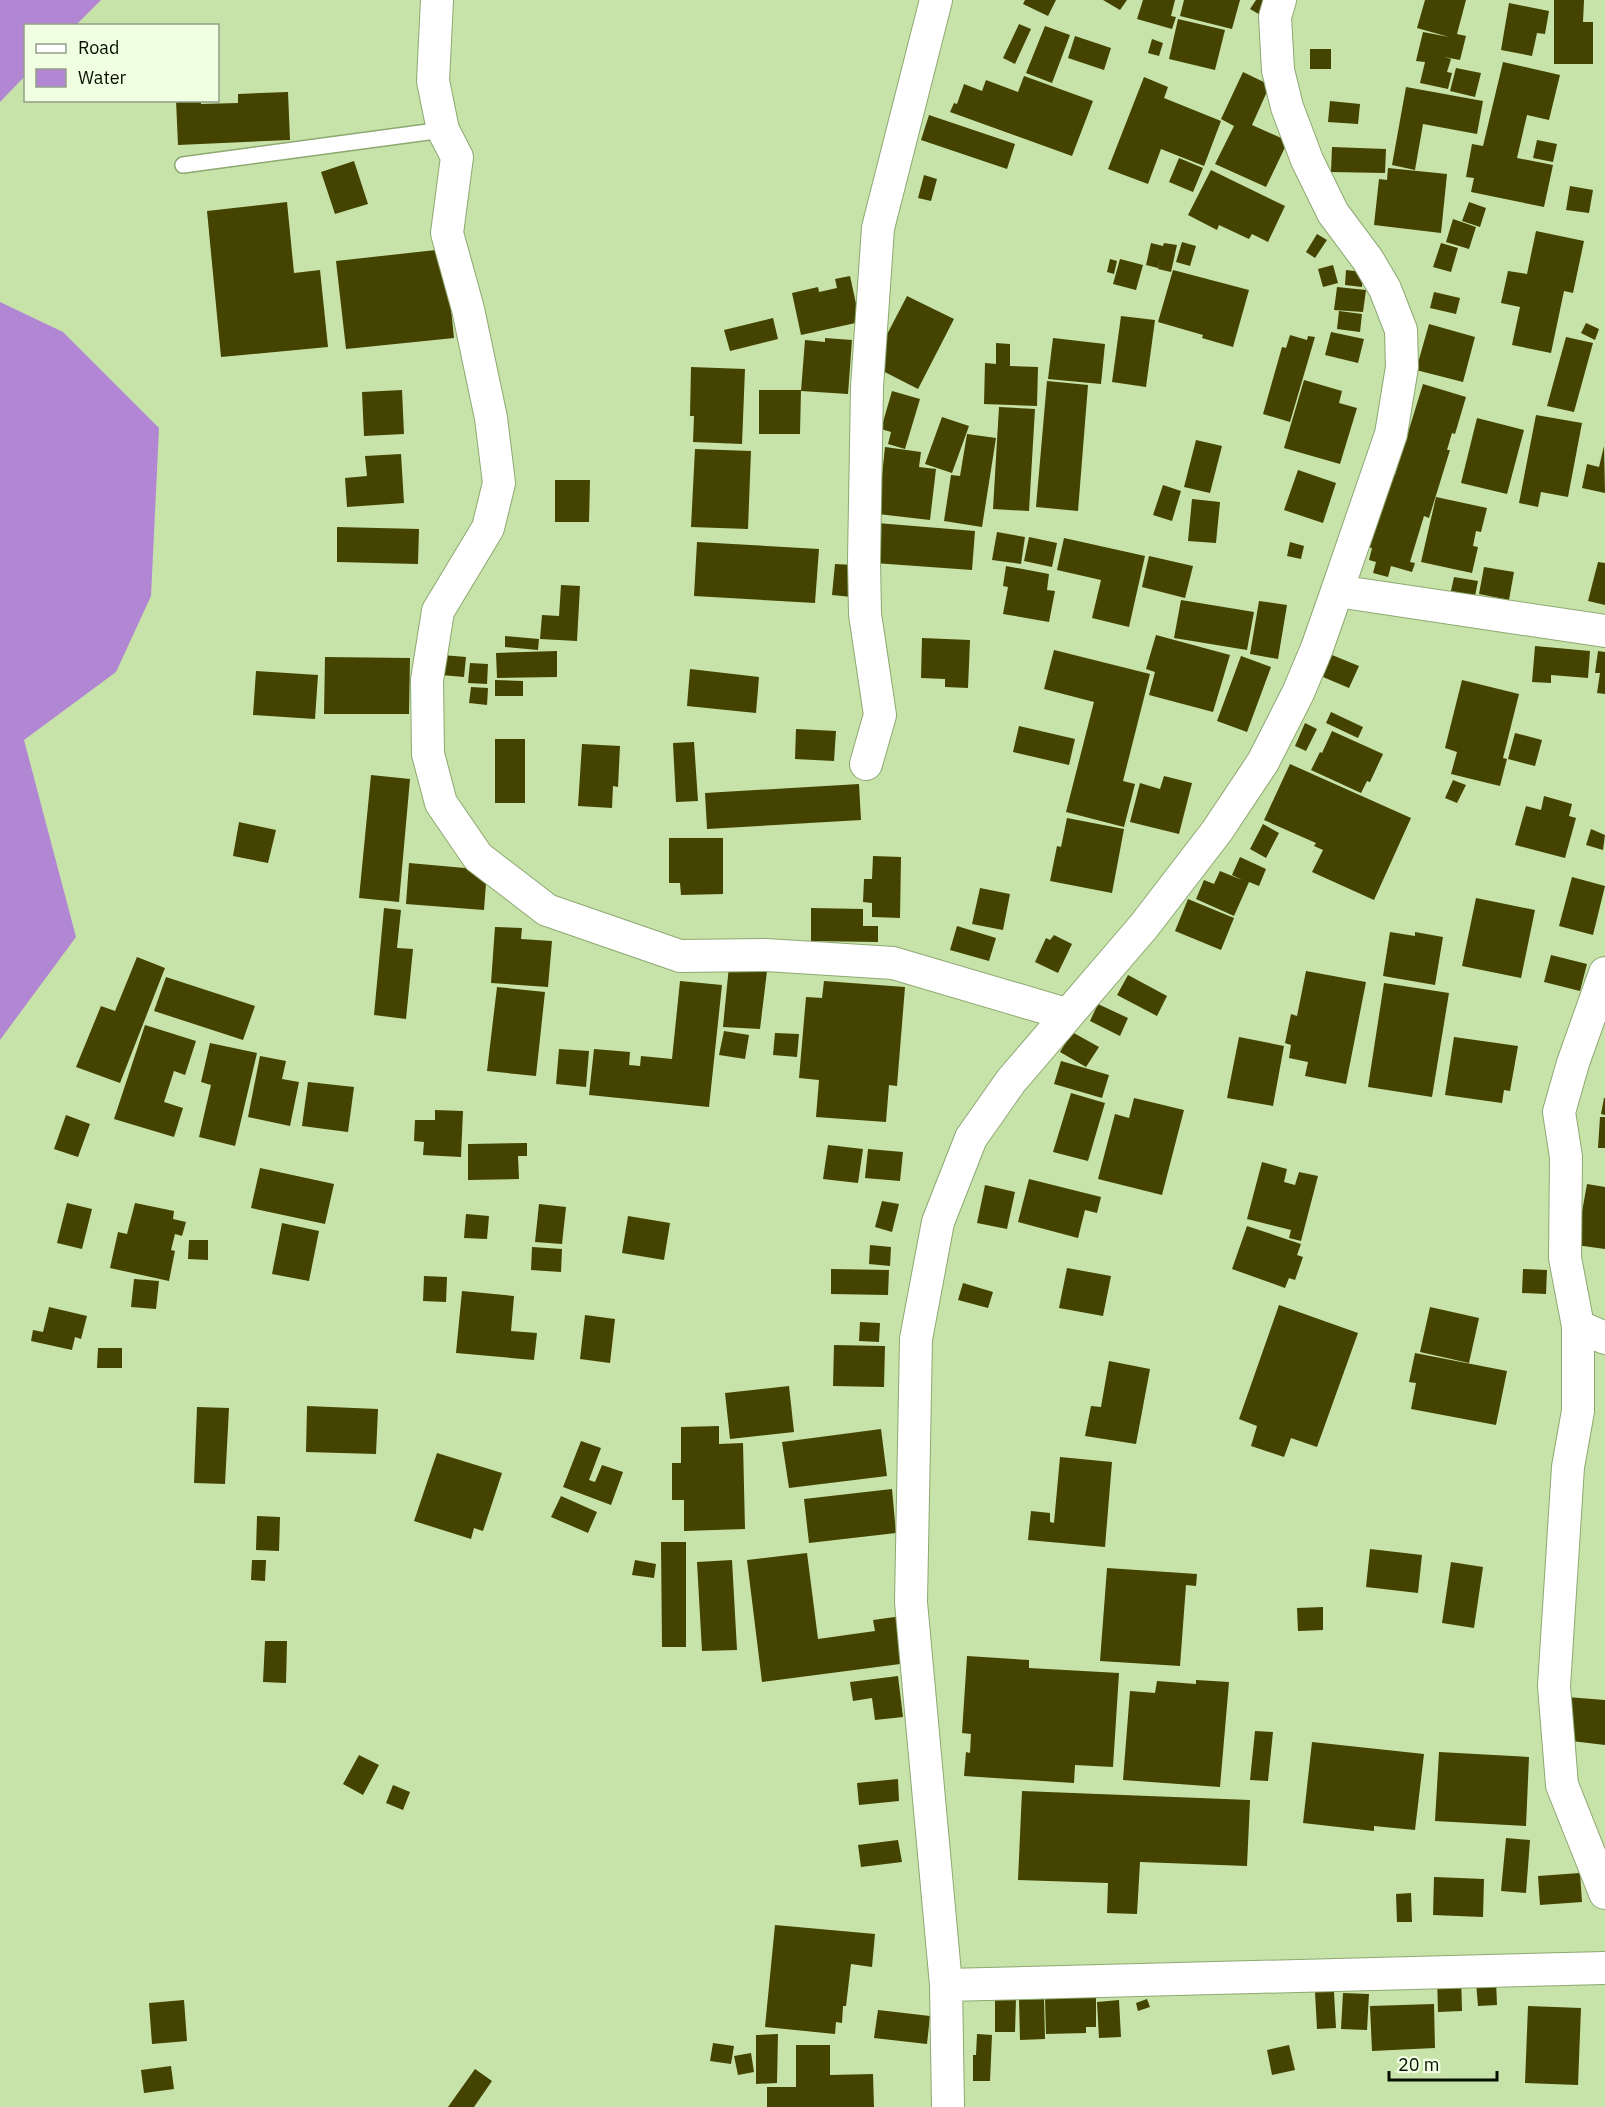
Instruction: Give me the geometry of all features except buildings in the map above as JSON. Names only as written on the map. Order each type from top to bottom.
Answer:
[{"type":"street","points":[[437,0],[433,81],[443,130],[457,157],[447,233],[468,309],[491,418],[500,483],[488,528],[438,611],[427,680],[428,754],[441,803],[478,857],[547,910],[680,956],[766,955],[893,963],[1066,1014]]},
{"type":"street","points":[[866,764],[880,715],[865,614],[864,560],[867,387],[878,228],[936,0]]},
{"type":"street","points":[[948,2107],[946,1985],[911,1602],[916,1339],[938,1222],[971,1138],[1011,1081],[1066,1014],[1144,926],[1217,831],[1263,762],[1298,693],[1317,648],[1391,434],[1402,368],[1401,330],[1385,289],[1368,260],[1333,213],[1307,160],[1287,107],[1278,70],[1275,17],[1280,0]]},
{"type":"street","points":[[1337,591],[1605,631]]},
{"type":"street","points":[[1605,973],[1573,1063],[1559,1112],[1566,1157],[1565,1258],[1592,1332],[1568,1467],[1554,1686],[1562,1785],[1605,1893]]},
{"type":"street","points":[[946,1985],[1605,1968]]},
{"type":"lane","points":[[183,165],[443,130]]},
{"type":"water","points":[[0,0],[101,0],[77,24],[24,24],[24,77],[0,102]]},
{"type":"water","points":[[0,302],[63,332],[159,428],[151,596],[116,672],[24,740],[76,937],[0,1040]]}]
